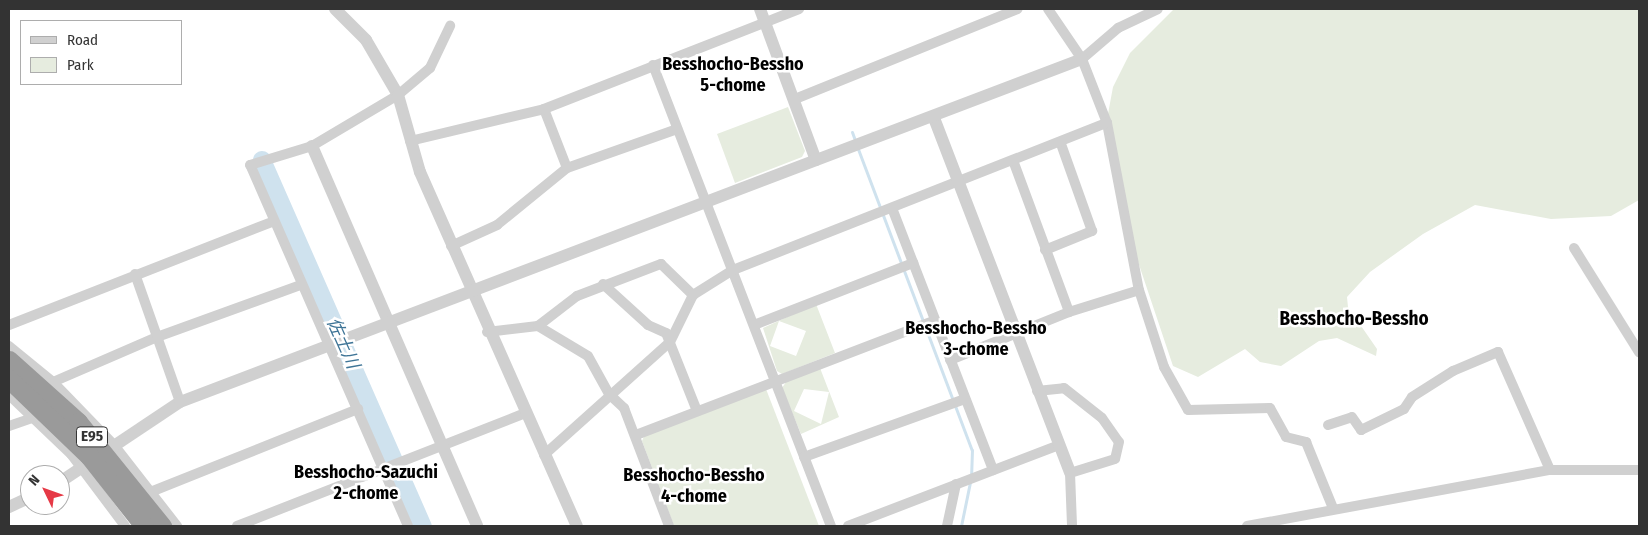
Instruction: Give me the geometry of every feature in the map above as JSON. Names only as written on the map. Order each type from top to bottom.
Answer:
[{"type":"highway","name":"E95","points":[[9,360],[78,422],[162,526]]},
{"type":"highway","name":"E95","points":[[9,379],[89,456],[144,526]]},
{"type":"street","points":[[335,9],[366,40],[398,95],[410,141],[451,246],[487,332],[577,526]]},
{"type":"street","points":[[760,9],[795,99],[816,160]]},
{"type":"street","points":[[410,141],[544,109],[799,9]]},
{"type":"street","points":[[795,99],[1018,9]]},
{"type":"street","points":[[1048,9],[1082,59],[1107,124],[1139,290],[1164,367],[1188,410],[1270,408],[1286,437],[1306,442],[1333,508]]},
{"type":"street","points":[[70,477],[84,470],[114,445],[180,402],[472,293],[704,202],[934,118],[1082,59],[1118,28],[1158,9]]},
{"type":"street","points":[[408,526],[394,466],[358,410],[338,344],[301,285],[272,222],[250,165],[312,146],[398,95],[430,68],[450,26]]},
{"type":"street","points":[[653,65],[704,202],[733,270],[774,383],[831,526]]},
{"type":"street","points":[[544,109],[567,168]]},
{"type":"street","points":[[934,118],[1056,446],[1070,473],[1072,526]]},
{"type":"street","points":[[544,455],[609,394],[670,342],[693,295],[733,270],[1014,163],[1107,124]]},
{"type":"street","points":[[451,246],[497,225],[567,168],[677,129]]},
{"type":"street","points":[[1045,250],[1092,232],[1061,144]]},
{"type":"street","points":[[312,146],[445,446],[477,526]]},
{"type":"street","points":[[1014,163],[1069,312]]},
{"type":"street","points":[[892,208],[993,470]]},
{"type":"street","points":[[9,325],[134,274],[272,222]]},
{"type":"street","points":[[1574,248],[1639,352]]},
{"type":"street","points":[[754,325],[913,263]]},
{"type":"street","points":[[487,332],[538,326],[576,296],[603,284],[661,264],[693,295]]},
{"type":"street","points":[[134,274],[180,402]]},
{"type":"street","points":[[603,284],[648,325],[666,333],[697,411]]},
{"type":"street","points":[[53,382],[157,337],[301,285]]},
{"type":"street","points":[[950,360],[1069,312],[1139,290]]},
{"type":"street","points":[[636,436],[935,320]]},
{"type":"street","points":[[538,326],[588,356],[609,394],[624,408],[669,526]]},
{"type":"street","points":[[9,346],[53,382],[114,445],[153,491],[177,526]]},
{"type":"street","points":[[1328,426],[1352,417],[1361,430],[1404,409],[1412,397],[1453,371],[1498,352],[1550,470]]},
{"type":"street","points":[[1037,391],[1064,388],[1102,418],[1119,442],[1115,459],[1070,473]]},
{"type":"street","points":[[9,395],[34,417],[84,470],[126,526]]},
{"type":"street","points":[[804,457],[965,398]]},
{"type":"street","points":[[153,491],[358,410]]},
{"type":"street","points":[[237,526],[525,413]]},
{"type":"street","points":[[9,426],[34,417]]},
{"type":"street","points":[[848,526],[1056,446]]},
{"type":"street","points":[[1248,526],[1333,508],[1550,470],[1639,470]]},
{"type":"street","points":[[947,526],[956,484]]},
{"type":"green space","points":[[1174,9],[1639,9],[1639,200],[1611,216],[1551,219],[1475,205],[1423,234],[1370,272],[1347,297],[1348,307],[1377,349],[1376,356],[1337,338],[1319,341],[1281,366],[1260,362],[1245,349],[1198,377],[1173,366],[1122,214],[1105,130],[1113,87],[1130,53]]},
{"type":"green space","points":[[788,107],[805,151],[802,157],[735,183],[717,134]]},
{"type":"green space","points":[[816,304],[835,353],[782,374],[777,371],[763,328]],"holes":[[[779,321],[806,331],[796,356],[770,346]]]},
{"type":"green space","points":[[820,368],[839,417],[801,434],[782,388],[786,382]],"holes":[[[804,389],[829,392],[821,424],[794,411]]]},
{"type":"green space","points":[[766,389],[819,526],[674,526],[642,441],[645,434]]},
{"type":"waterway","points":[[852,132],[856,143]]},
{"type":"waterway","points":[[858,149],[972,450],[971,476]]},
{"type":"waterway","name":"佐土川","points":[[262,160],[423,526]]},
{"type":"waterway","points":[[961,526],[970,482]]},
{"type":"district","name":"Besshocho-Bessho 5-chome","points":[[733,75]]},
{"type":"district","name":"Besshocho-Bessho","points":[[1354,319]]},
{"type":"district","name":"Besshocho-Bessho 3-chome","points":[[976,339]]},
{"type":"district","name":"Besshocho-Sazuchi 2-chome","points":[[366,483]]},
{"type":"district","name":"Besshocho-Bessho 4-chome","points":[[694,486]]}]
